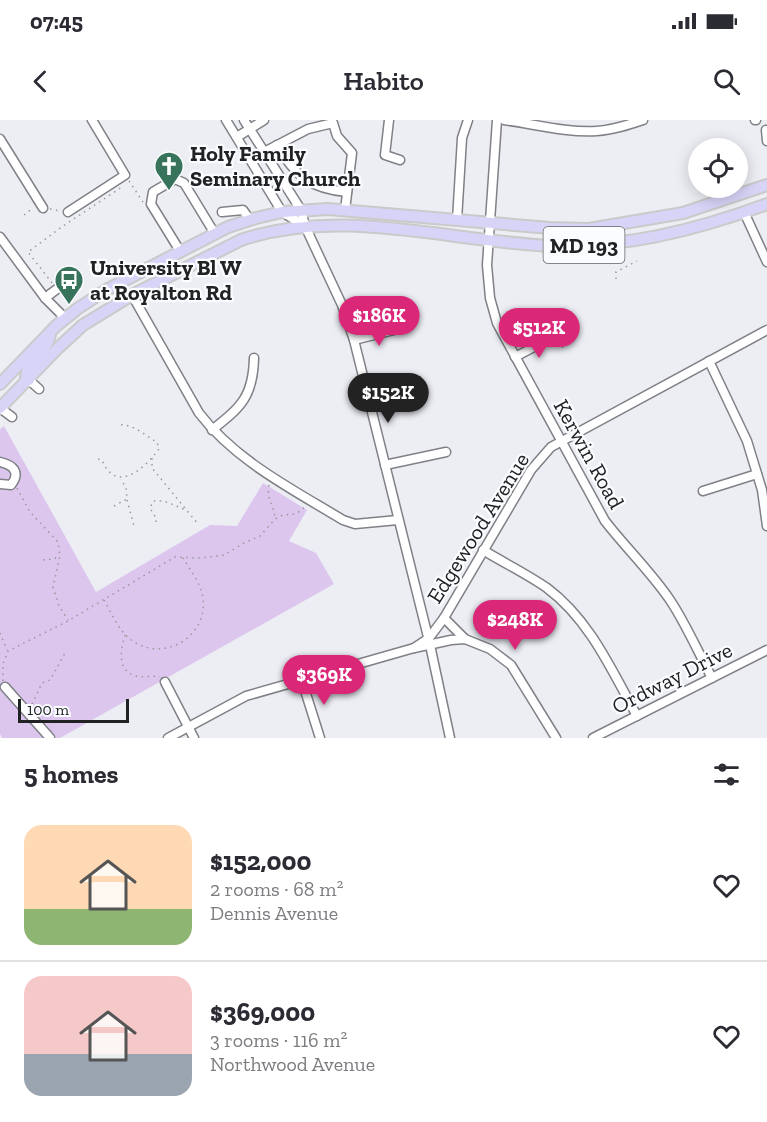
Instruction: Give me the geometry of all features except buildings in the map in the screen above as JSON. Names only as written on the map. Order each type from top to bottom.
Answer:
[{"type":"main road","name":"MD 193","points":[[748,192],[767,186]]},
{"type":"main road","name":"MD 193","points":[[0,384],[50,332],[106,290],[180,251],[250,220],[301,210],[345,210],[550,228],[589,228],[683,213],[729,198]]},
{"type":"main road","points":[[742,198],[744,212]]},
{"type":"main road","name":"MD 193","points":[[0,408],[83,325],[132,295],[241,240],[276,230],[305,226],[348,226],[553,246],[596,245],[678,231],[767,204]]},
{"type":"main road","points":[[29,380],[26,371],[48,346],[50,332]]},
{"type":"street","points":[[68,212],[123,177],[92,120]]},
{"type":"street","points":[[226,120],[282,212],[305,226]]},
{"type":"street","points":[[244,120],[301,210],[305,226],[342,305],[354,340],[429,642],[450,738]]},
{"type":"street","points":[[237,137],[264,120]]},
{"type":"street","points":[[389,120],[385,155],[400,160]]},
{"type":"street","points":[[457,220],[462,138],[468,120]]},
{"type":"street","name":"Kerwin Road","points":[[497,120],[487,265],[490,298],[497,323],[605,521],[671,602],[712,678]]},
{"type":"street","points":[[504,120],[564,129],[596,131],[643,120]]},
{"type":"street","points":[[264,152],[308,129],[333,123],[337,135],[352,153],[345,210]]},
{"type":"street","points":[[766,130],[767,141]]},
{"type":"street","points":[[1,143],[42,205]]},
{"type":"street","points":[[277,145],[293,169],[303,178],[326,190],[347,192]]},
{"type":"street","points":[[180,251],[151,204],[153,192],[175,179],[184,183],[215,234]]},
{"type":"street","points":[[222,212],[243,210],[250,220]]},
{"type":"street","points":[[744,212],[767,262]]},
{"type":"street","points":[[0,237],[45,298],[66,319]]},
{"type":"street","points":[[45,298],[56,288]]},
{"type":"street","points":[[132,295],[184,388],[212,430],[255,466],[343,520],[355,524],[398,520]]},
{"type":"street","points":[[354,340],[398,329]]},
{"type":"street","name":"Edgewood Avenue","points":[[429,642],[531,470],[551,447],[767,330]]},
{"type":"street","points":[[515,357],[552,338]]},
{"type":"street","points":[[212,430],[246,400],[252,381],[254,358]]},
{"type":"street","points":[[709,361],[747,441],[762,490],[767,526]]},
{"type":"street","points":[[29,380],[39,389]]},
{"type":"street","points":[[0,408],[12,417]]},
{"type":"street","points":[[385,465],[446,452]]},
{"type":"street","points":[[0,462],[12,466],[16,471],[11,485],[0,484]]},
{"type":"street","points":[[703,491],[757,474]]},
{"type":"street","points":[[483,550],[547,589],[577,616],[593,638],[637,716]]},
{"type":"street","points":[[444,618],[465,639],[490,649],[511,665],[556,738]]},
{"type":"street","points":[[168,738],[246,696],[429,642],[465,639]]},
{"type":"street","name":"Ordway Drive","points":[[593,738],[767,650]]},
{"type":"street","points":[[303,681],[320,738]]},
{"type":"street","points":[[165,682],[194,738]]},
{"type":"street","points":[[5,687],[50,738]]},
{"type":"path","points":[[123,177],[141,199]]},
{"type":"path","points":[[56,288],[28,252],[122,188],[123,177]]},
{"type":"path","points":[[24,215],[42,205],[68,212]]},
{"type":"path","points":[[616,279],[616,272],[637,261]]},
{"type":"path","points":[[552,338],[571,334]]},
{"type":"path","points":[[552,338],[565,350]]},
{"type":"path","points":[[98,459],[102,460],[111,472],[125,478],[152,458],[159,449],[157,442],[129,425],[117,425]]},
{"type":"path","points":[[152,458],[152,468],[198,524]]},
{"type":"path","points":[[121,478],[134,526]]},
{"type":"path","points":[[124,484],[125,478]]},
{"type":"path","points":[[269,485],[267,494],[275,519]]},
{"type":"path","points":[[22,496],[30,512],[58,542],[60,556],[53,586],[58,606],[68,621]]},
{"type":"path","points":[[114,506],[127,499]]},
{"type":"path","points":[[5,687],[2,673],[8,651],[68,621],[175,557],[201,558],[224,555],[260,536],[275,519],[301,511],[310,500]]},
{"type":"path","points":[[156,522],[150,508],[153,501],[164,501],[187,510]]},
{"type":"path","points":[[43,560],[60,556]]},
{"type":"path","points":[[104,600],[125,635],[131,640],[157,650],[179,645],[195,631],[203,612],[203,600],[198,585],[182,556]]},
{"type":"path","points":[[0,633],[8,651]]},
{"type":"path","points":[[125,635],[121,662],[126,671],[136,676],[164,678],[165,682]]},
{"type":"path","points":[[32,704],[42,683],[49,681],[65,653]]},
{"type":"path","points":[[2,657],[6,656]]},
{"type":"shaded area","points":[[4,426],[96,592],[210,525],[237,526],[263,483],[307,510],[289,541],[316,553],[334,584],[60,738],[2,738],[0,734],[0,429]]},
{"type":"place","name":"Holy Family Seminary Church","points":[[169,192]]},
{"type":"place","name":"University Bl W at Royalton Rd","points":[[69,306]]}]
